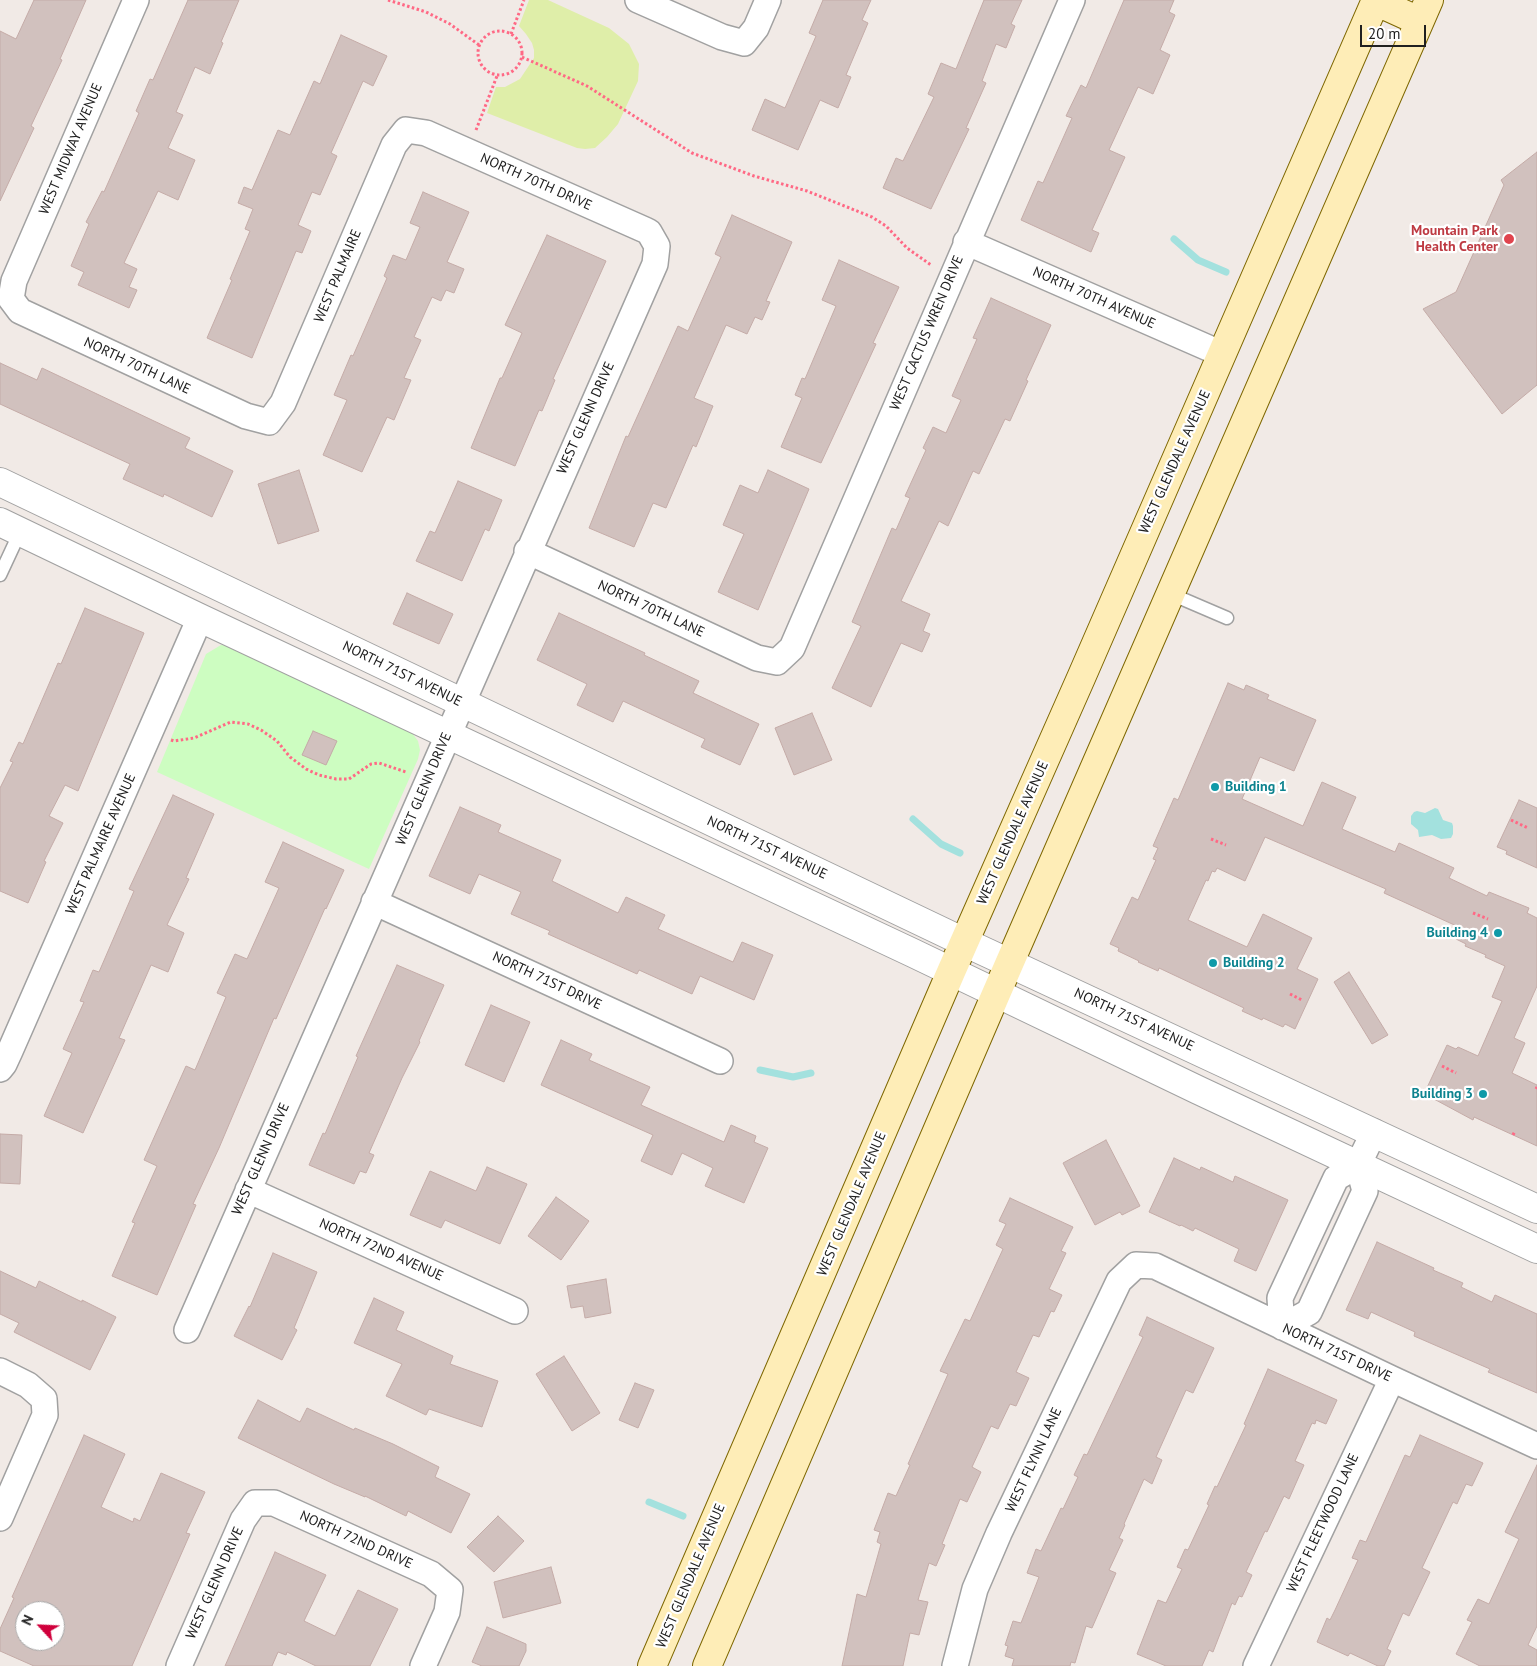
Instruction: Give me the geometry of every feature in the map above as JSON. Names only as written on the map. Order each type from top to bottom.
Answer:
[{"type":"main road","points":[[707,1666],[996,994],[1424,11],[1375,0]]},
{"type":"main road","name":"WEST GLENDALE AVENUE","points":[[652,1666],[964,942],[1375,0]]},
{"type":"street","name":"WEST MIDWAY AVENUE","points":[[10,299],[14,281],[136,0]]},
{"type":"street","points":[[638,0],[722,37],[744,43],[756,28],[768,0]]},
{"type":"street","name":"WEST CACTUS WREN DRIVE","points":[[776,662],[792,648],[1072,0]]},
{"type":"street","name":"NORTH 70TH DRIVE","points":[[406,130],[426,133],[649,232],[658,246]]},
{"type":"street","name":"WEST PALMAIRE","points":[[269,422],[283,403],[394,145],[406,130]]},
{"type":"street","name":"NORTH 70TH AVENUE","points":[[966,242],[1222,354]]},
{"type":"street","name":"WEST GLENN DRIVE","points":[[186,1330],[654,264],[658,246]]},
{"type":"street","name":"NORTH 70TH LANE","points":[[10,299],[20,311],[246,416],[269,422]]},
{"type":"street","name":"NORTH 71ST AVENUE","points":[[0,482],[964,942],[1537,1209]]},
{"type":"street","points":[[10,527],[1537,1249]]},
{"type":"street","name":"NORTH 70TH LANE","points":[[527,551],[757,658],[776,662]]},
{"type":"street","name":"WEST PALMAIRE AVENUE","points":[[0,1068],[10,1052],[200,618]]},
{"type":"street","name":"NORTH 71ST DRIVE","points":[[374,902],[720,1061]]},
{"type":"street","points":[[1282,1328],[1309,1312],[1365,1191],[1358,1166],[1374,1132]]},
{"type":"street","name":"NORTH 72ND AVENUE","points":[[248,1190],[516,1311]]},
{"type":"street","name":"NORTH 71ST DRIVE","points":[[1136,1265],[1155,1266],[1282,1328],[1537,1446]]},
{"type":"street","name":"WEST FLYNN LANE","points":[[955,1666],[976,1589],[999,1533],[1118,1281],[1136,1265]]},
{"type":"street","points":[[0,1372],[28,1385],[44,1399],[45,1415],[0,1518]]},
{"type":"street","name":"WEST FLEETWOOD LANE","points":[[1256,1666],[1392,1379]]},
{"type":"street","name":"WEST GLENN DRIVE","points":[[179,1666],[243,1520],[255,1503]]},
{"type":"street","name":"NORTH 72ND DRIVE","points":[[255,1503],[274,1503],[432,1574],[450,1590],[446,1612],[423,1666]]},
{"type":"lane","points":[[0,575],[10,527]]},
{"type":"lane","points":[[1171,594],[1227,618]]},
{"type":"path","points":[[388,0],[426,12],[450,24],[479,45]]},
{"type":"path","points":[[511,34],[524,0]]},
{"type":"path","points":[[503,31],[511,34],[521,45],[522,57],[516,69],[511,73],[497,76],[485,71],[481,65],[478,59],[479,45],[491,33],[503,31]]},
{"type":"path","points":[[522,57],[588,86],[692,153],[754,176],[808,191],[872,217],[886,226],[918,257],[934,267]]},
{"type":"path","points":[[468,152],[497,76]]},
{"type":"path","points":[[149,734],[174,742],[194,738],[231,722],[248,724],[277,741],[290,757],[300,765],[319,775],[336,779],[349,779],[371,764],[379,763],[411,773],[427,782]]},
{"type":"path","points":[[1511,820],[1528,828]]},
{"type":"path","points":[[1212,838],[1226,845]]},
{"type":"path","points":[[1473,913],[1488,919]]},
{"type":"path","points":[[1290,994],[1302,1000]]},
{"type":"path","points":[[1442,1066],[1456,1073]]},
{"type":"green space","points":[[529,0],[548,0],[609,28],[629,44],[639,64],[638,81],[618,124],[595,148],[577,148],[487,113],[496,87],[505,87],[520,79],[534,58],[532,43],[519,26]]},
{"type":"green space","points":[[221,645],[231,646],[412,733],[418,741],[420,750],[418,759],[369,869],[157,772],[206,654]]},
{"type":"water","points":[[1435,808],[1438,809],[1443,820],[1452,823],[1453,834],[1451,838],[1441,839],[1432,835],[1419,837],[1418,830],[1411,824],[1411,816],[1414,812],[1425,813]]},
{"type":"building","points":[[34,0],[86,0],[60,59],[62,60],[31,126],[34,128],[0,201],[0,31],[16,39]]},
{"type":"building","points":[[188,0],[239,0],[210,74],[195,67],[176,112],[183,115],[168,148],[195,160],[178,200],[158,191],[124,263],[137,269],[129,287],[137,290],[129,308],[78,285],[84,272],[71,266],[89,224],[86,222],[102,191],[104,192],[139,113],[136,111],[150,79],[153,80]]},
{"type":"building","points":[[823,0],[871,0],[862,20],[868,23],[846,75],[851,77],[838,108],[820,100],[798,150],[752,130],[765,99],[785,108],[816,36],[809,33]]},
{"type":"building","points":[[984,0],[1022,0],[1011,24],[1015,26],[1006,48],[996,44],[982,81],[986,83],[966,128],[969,129],[931,209],[883,188],[896,158],[903,161],[934,97],[928,94],[941,63],[956,69]]},
{"type":"building","points":[[1124,0],[1174,0],[1169,12],[1175,15],[1160,50],[1170,55],[1153,94],[1138,87],[1109,150],[1125,157],[1092,230],[1099,233],[1091,252],[1021,220],[1038,181],[1043,183],[1072,118],[1066,116],[1081,85],[1086,88]]},
{"type":"building","points":[[341,35],[387,56],[373,86],[363,81],[331,153],[337,156],[320,195],[312,192],[298,225],[311,231],[302,253],[296,251],[252,358],[207,338],[232,280],[230,279],[250,231],[245,229],[253,209],[238,203],[244,187],[252,190],[278,130],[290,135],[314,81],[320,84]]},
{"type":"building","name":"Mountain Park Health Center","points":[[1537,152],[1537,385],[1502,414],[1423,309],[1456,292],[1504,185],[1501,180]]},
{"type":"building","points":[[423,192],[469,212],[447,262],[464,269],[454,293],[446,290],[441,301],[432,297],[414,337],[421,340],[404,378],[411,380],[394,420],[387,417],[362,472],[323,455],[347,400],[334,395],[387,278],[384,276],[393,255],[406,260],[420,227],[410,223]]},
{"type":"building","points":[[732,215],[792,242],[766,301],[770,302],[762,320],[755,317],[747,334],[726,325],[694,398],[713,406],[696,447],[693,445],[666,508],[653,503],[634,547],[589,528],[626,436],[628,437],[678,326],[688,331],[721,257],[715,254]]},
{"type":"building","points":[[547,235],[606,261],[553,379],[555,380],[542,411],[539,410],[515,466],[471,448],[500,378],[502,378],[522,333],[505,325]]},
{"type":"building","points":[[839,260],[899,287],[873,343],[876,344],[821,463],[781,447],[802,398],[795,395],[802,378],[805,379],[836,306],[822,300]]},
{"type":"building","points":[[991,298],[1051,325],[1010,421],[1005,419],[979,474],[973,471],[948,526],[939,521],[901,601],[930,614],[923,631],[930,634],[922,652],[901,643],[871,707],[832,688],[861,626],[852,622],[892,528],[896,530],[910,498],[905,496],[926,450],[923,448],[933,427],[946,433],[961,400],[952,396],[977,339],[973,338]]},
{"type":"building","points":[[0,363],[37,380],[42,368],[190,438],[185,448],[233,471],[212,517],[164,494],[163,497],[123,479],[130,464],[0,404]]},
{"type":"building","points":[[299,470],[319,531],[278,544],[258,484]]},
{"type":"building","points":[[768,470],[809,489],[758,610],[718,592],[744,534],[723,525],[740,485],[758,493]]},
{"type":"building","points":[[458,481],[502,500],[489,531],[485,529],[462,581],[416,561],[430,531],[435,533]]},
{"type":"building","points":[[407,593],[453,614],[439,644],[393,624]]},
{"type":"building","points":[[85,608],[144,633],[78,791],[65,785],[49,816],[63,823],[44,861],[46,862],[28,903],[0,891],[0,788],[13,762],[10,761],[19,742],[23,744],[58,663],[61,664]]},
{"type":"building","points":[[559,613],[645,653],[644,655],[699,681],[693,693],[759,724],[740,765],[701,747],[705,739],[623,701],[613,722],[577,705],[587,684],[537,660]]},
{"type":"building","points":[[1228,683],[1244,690],[1246,685],[1269,695],[1267,699],[1316,720],[1294,771],[1260,757],[1242,799],[1303,826],[1322,782],[1356,797],[1342,829],[1395,852],[1399,843],[1454,868],[1449,878],[1487,896],[1489,892],[1529,908],[1527,913],[1537,918],[1537,986],[1514,1038],[1525,1043],[1512,1073],[1537,1085],[1537,1146],[1474,1117],[1473,1120],[1434,1099],[1435,1097],[1425,1092],[1447,1045],[1456,1049],[1458,1047],[1478,1056],[1502,1001],[1492,997],[1505,966],[1465,946],[1466,944],[1456,939],[1461,928],[1384,893],[1386,889],[1265,837],[1245,881],[1217,868],[1215,872],[1212,871],[1208,881],[1206,880],[1188,920],[1247,947],[1263,914],[1312,938],[1297,969],[1318,979],[1295,1029],[1285,1024],[1283,1027],[1263,1018],[1262,1020],[1242,1011],[1244,1008],[1159,968],[1158,971],[1138,962],[1118,951],[1119,948],[1110,944],[1132,897],[1138,900],[1156,860],[1153,859],[1158,848],[1153,846],[1174,798],[1178,800]]},
{"type":"building","points":[[812,713],[832,760],[794,775],[775,728]]},
{"type":"building","points":[[313,731],[337,741],[326,765],[302,755]]},
{"type":"building","points":[[173,795],[214,814],[186,878],[189,879],[167,925],[184,933],[168,972],[151,965],[119,1038],[125,1040],[83,1133],[44,1116],[72,1053],[63,1049],[84,1002],[80,1001],[93,970],[99,972],[134,891],[129,889]]},
{"type":"building","points":[[1519,800],[1537,808],[1537,868],[1506,854],[1507,851],[1497,847]]},
{"type":"building","points":[[460,807],[501,825],[498,832],[561,860],[552,881],[618,913],[626,897],[665,915],[658,929],[733,962],[742,942],[773,955],[754,1000],[700,976],[692,994],[639,970],[637,974],[548,934],[550,931],[511,914],[521,892],[479,874],[470,894],[429,876]]},
{"type":"building","points":[[283,842],[344,870],[325,908],[276,1019],[274,1018],[193,1204],[196,1205],[157,1295],[112,1276],[135,1223],[132,1222],[157,1166],[144,1160],[186,1066],[195,1070],[226,997],[217,993],[235,954],[247,959],[279,888],[265,882]]},
{"type":"building","points":[[397,965],[444,985],[369,1153],[374,1155],[366,1173],[360,1171],[354,1184],[309,1165],[323,1133],[325,1134],[358,1057],[356,1056]]},
{"type":"building","points":[[1349,972],[1388,1035],[1372,1044],[1334,982]]},
{"type":"building","points":[[491,1005],[530,1022],[504,1082],[465,1065]]},
{"type":"building","points":[[561,1040],[592,1054],[589,1060],[650,1087],[641,1105],[724,1142],[731,1125],[756,1136],[754,1142],[768,1148],[744,1203],[705,1186],[713,1168],[682,1153],[672,1175],[641,1161],[653,1135],[541,1085]]},
{"type":"building","points":[[0,1134],[22,1135],[20,1184],[0,1183]]},
{"type":"building","points":[[1106,1140],[1140,1206],[1122,1215],[1120,1212],[1095,1225],[1063,1163]]},
{"type":"building","points":[[1174,1158],[1200,1170],[1201,1167],[1233,1182],[1235,1176],[1288,1200],[1256,1271],[1234,1261],[1239,1249],[1195,1228],[1193,1231],[1149,1212]]},
{"type":"building","points":[[487,1167],[527,1184],[500,1244],[445,1220],[441,1228],[410,1215],[430,1171],[476,1191]]},
{"type":"building","points":[[556,1197],[589,1221],[561,1260],[528,1236]]},
{"type":"building","points":[[1010,1198],[1073,1227],[1061,1251],[1066,1253],[1049,1289],[1062,1295],[1054,1312],[1051,1311],[1039,1337],[1033,1335],[1016,1372],[1029,1378],[1016,1406],[1010,1404],[998,1429],[991,1426],[972,1467],[981,1472],[967,1502],[960,1499],[942,1544],[945,1545],[936,1566],[929,1563],[918,1600],[928,1602],[919,1635],[910,1633],[903,1666],[842,1666],[857,1594],[866,1597],[881,1544],[877,1542],[880,1532],[874,1530],[888,1493],[896,1496],[910,1465],[908,1464],[948,1374],[940,1371],[965,1319],[970,1321],[1003,1249],[996,1245],[1006,1224],[999,1221]]},
{"type":"building","points":[[1377,1242],[1463,1283],[1461,1287],[1492,1302],[1495,1295],[1537,1314],[1537,1393],[1488,1372],[1490,1369],[1414,1336],[1415,1332],[1371,1312],[1368,1319],[1346,1310]]},
{"type":"building","points":[[273,1253],[317,1272],[294,1328],[297,1330],[282,1360],[234,1336],[250,1307]]},
{"type":"building","points":[[0,1271],[36,1288],[39,1281],[116,1317],[90,1370],[14,1332],[19,1323],[0,1314]]},
{"type":"building","points":[[606,1279],[611,1313],[585,1318],[583,1306],[571,1308],[567,1286]]},
{"type":"building","points":[[374,1298],[404,1312],[396,1330],[453,1356],[450,1364],[498,1381],[482,1427],[429,1409],[426,1415],[386,1396],[402,1364],[354,1343]]},
{"type":"building","points":[[1147,1317],[1214,1348],[1193,1393],[1186,1390],[1156,1457],[1162,1460],[1152,1484],[1144,1479],[1124,1524],[1119,1538],[1123,1540],[1109,1570],[1116,1573],[1092,1628],[1086,1626],[1075,1663],[1071,1662],[1070,1666],[1012,1666],[1014,1659],[1005,1656],[1008,1646],[1005,1645],[1013,1621],[1021,1623],[1039,1577],[1027,1573],[1036,1549],[1041,1551],[1061,1508],[1063,1509],[1078,1477],[1074,1475],[1084,1454],[1087,1455],[1143,1337],[1139,1335]]},
{"type":"building","points":[[564,1356],[600,1413],[572,1431],[536,1374]]},
{"type":"building","points":[[1268,1369],[1337,1400],[1326,1424],[1316,1420],[1315,1424],[1312,1423],[1295,1461],[1304,1465],[1289,1499],[1284,1496],[1267,1532],[1265,1531],[1246,1572],[1252,1575],[1242,1597],[1239,1596],[1235,1605],[1232,1603],[1213,1652],[1209,1650],[1202,1666],[1166,1666],[1137,1654],[1158,1600],[1166,1603],[1182,1569],[1177,1567],[1185,1549],[1188,1550],[1209,1505],[1207,1504],[1215,1486],[1217,1487],[1246,1425],[1244,1424]]},
{"type":"building","points":[[635,1383],[654,1390],[638,1428],[619,1420]]},
{"type":"building","points":[[258,1400],[300,1422],[307,1408],[354,1430],[355,1428],[393,1444],[439,1467],[435,1477],[470,1494],[451,1533],[408,1511],[406,1516],[365,1496],[334,1484],[238,1438]]},
{"type":"building","points":[[84,1435],[125,1454],[101,1507],[133,1522],[134,1518],[140,1521],[161,1473],[205,1492],[186,1533],[190,1534],[132,1666],[34,1666],[0,1651],[0,1629],[14,1598],[12,1597]]},
{"type":"building","points":[[1420,1435],[1483,1463],[1472,1486],[1466,1484],[1457,1504],[1453,1502],[1422,1568],[1430,1572],[1409,1616],[1403,1613],[1387,1649],[1391,1651],[1384,1666],[1378,1666],[1350,1653],[1348,1656],[1317,1642],[1327,1618],[1330,1620],[1358,1560],[1352,1558],[1360,1540],[1366,1542],[1405,1455],[1410,1457]]},
{"type":"building","points":[[1537,1465],[1537,1626],[1528,1645],[1537,1650],[1537,1666],[1480,1666],[1456,1654],[1472,1622],[1467,1620],[1478,1599],[1489,1604],[1519,1539],[1505,1532]]},
{"type":"building","points":[[498,1516],[524,1541],[494,1572],[467,1547]]},
{"type":"building","points":[[275,1552],[326,1575],[304,1621],[335,1636],[358,1590],[398,1609],[370,1666],[316,1666],[287,1652],[286,1655],[278,1652],[272,1666],[225,1666]]},
{"type":"building","points":[[551,1567],[561,1603],[503,1618],[494,1582]]},
{"type":"building","points":[[487,1627],[526,1644],[526,1651],[519,1666],[482,1666],[472,1662]]},
{"type":"waterway","points":[[1174,239],[1198,260],[1226,272]]},
{"type":"waterway","points":[[913,819],[941,844],[960,853]]},
{"type":"waterway","points":[[760,1070],[793,1077],[811,1073]]},
{"type":"waterway","points":[[649,1502],[683,1516]]},
{"type":"place","name":"Mountain Park Health Center","points":[[1509,239]]},
{"type":"place","name":"Building 1","points":[[1215,787]]},
{"type":"place","name":"Building 4","points":[[1498,933]]},
{"type":"place","name":"Building 2","points":[[1213,963]]},
{"type":"place","name":"Building 3","points":[[1483,1094]]}]
